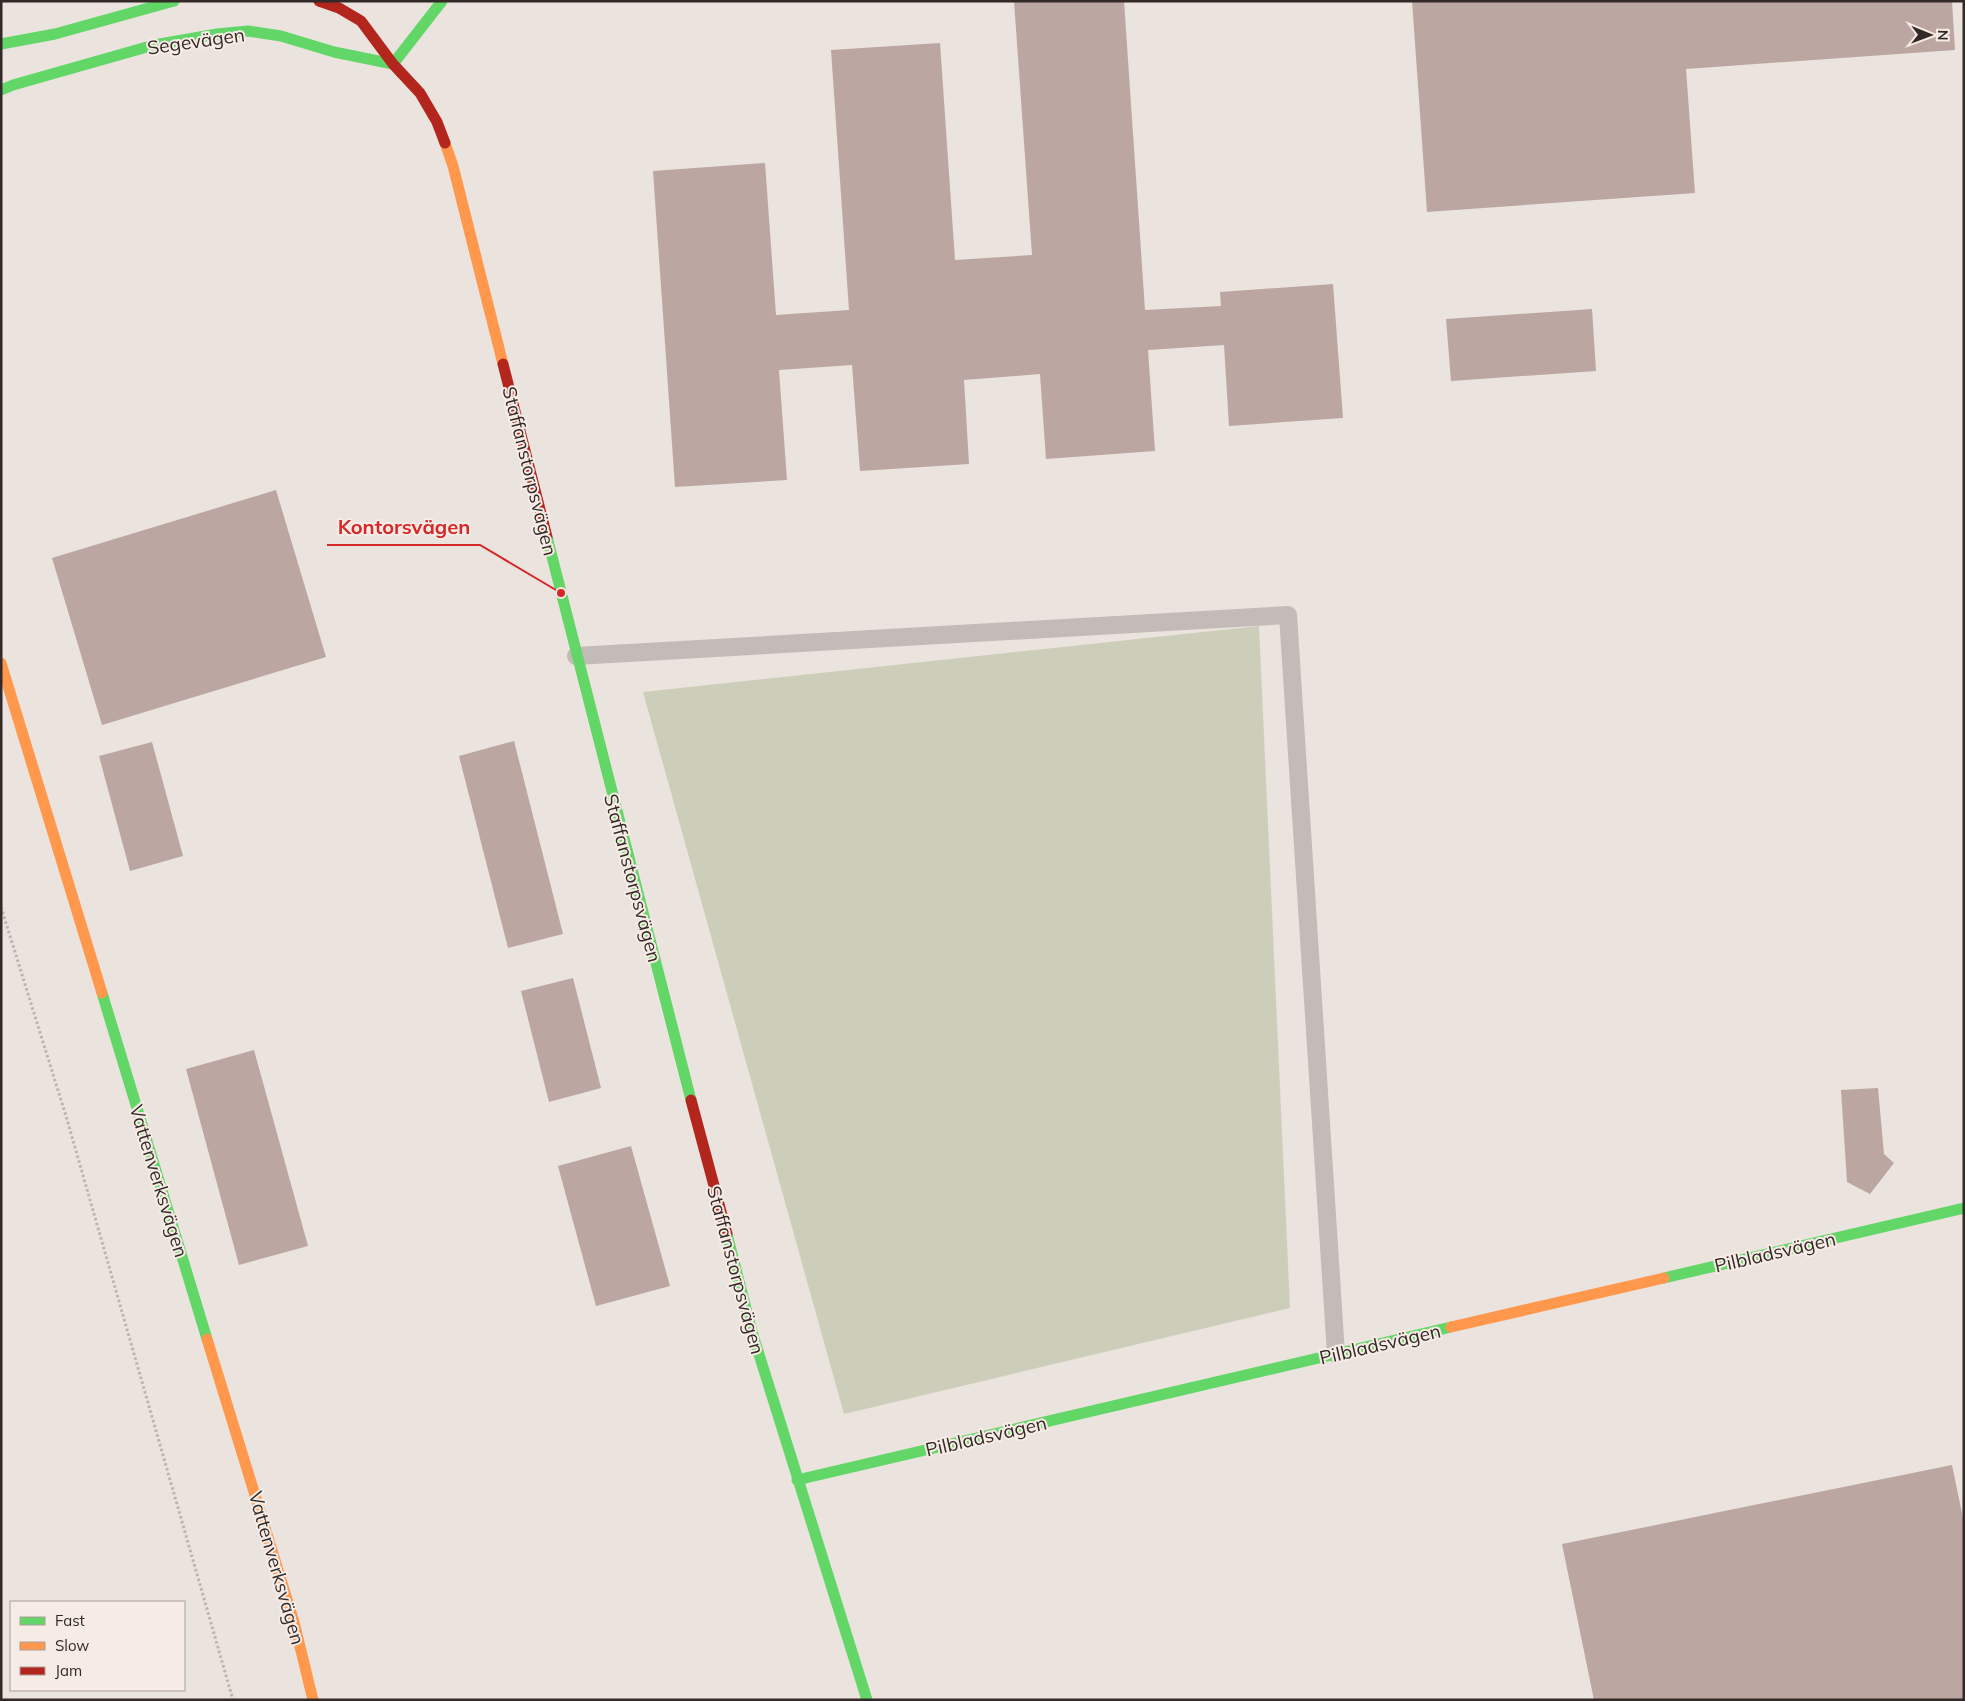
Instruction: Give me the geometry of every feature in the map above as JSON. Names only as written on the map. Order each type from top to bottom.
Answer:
[{"type":"street","name":"Segevägen","points":[[1,44],[55,34],[174,1]]},
{"type":"street","points":[[319,1],[339,8],[361,21],[393,64],[442,1]]},
{"type":"street","name":"Segevägen","points":[[1,90],[154,45],[217,34],[248,31],[281,36],[334,52],[393,64]]},
{"type":"street","name":"Staffanstorpsvägen","points":[[393,64],[420,93],[437,122],[453,166],[576,656],[749,1322],[867,1700]]},
{"type":"street","name":"Vattenverksvägen","points":[[1,663],[294,1622],[313,1700]]},
{"type":"street","name":"Pilbladsvägen","points":[[797,1480],[1964,1208]]},
{"type":"lane","points":[[576,656],[1288,615],[1336,1354]]},
{"type":"path","points":[[1,907],[66,1116],[233,1700]]},
{"type":"green space","points":[[1259,626],[1290,1308],[844,1414],[643,692]]},
{"type":"building","points":[[1014,1],[1124,1],[1145,310],[1221,306],[1220,292],[1333,284],[1343,418],[1229,426],[1224,345],[1148,350],[1155,451],[1046,459],[1040,374],[964,380],[969,464],[860,471],[852,365],[779,370],[787,480],[675,487],[653,171],[765,163],[776,315],[849,310],[831,50],[940,43],[955,260],[1032,255]]},
{"type":"building","points":[[1412,1],[1952,1],[1955,50],[1686,69],[1695,193],[1427,212]]},
{"type":"building","points":[[1592,309],[1596,371],[1451,381],[1446,319]]},
{"type":"building","points":[[276,490],[326,657],[102,725],[52,558]]},
{"type":"building","points":[[514,741],[563,934],[508,948],[459,756]]},
{"type":"building","points":[[152,742],[183,856],[130,871],[99,756]]},
{"type":"building","points":[[573,978],[601,1088],[549,1102],[521,991]]},
{"type":"building","points":[[254,1050],[308,1246],[239,1265],[186,1069]]},
{"type":"building","points":[[1878,1088],[1884,1154],[1894,1163],[1870,1194],[1847,1182],[1841,1090]]},
{"type":"building","points":[[631,1146],[670,1286],[596,1306],[558,1166]]},
{"type":"building","points":[[1952,1465],[1964,1523],[1964,1700],[1594,1700],[1562,1544]]},
{"type":"traffic: fast","points":[[1,44],[55,34],[174,1]]},
{"type":"traffic: fast","points":[[393,64],[442,1]]},
{"type":"traffic: fast","points":[[1,90],[154,45],[217,34],[248,31],[281,36],[334,52],[393,64]]},
{"type":"traffic: fast","points":[[547,537],[691,1100]]},
{"type":"traffic: fast","points":[[102,993],[207,1339]]},
{"type":"traffic: fast","points":[[1664,1278],[1964,1208]]},
{"type":"traffic: fast","points":[[727,1234],[752,1332],[867,1700]]},
{"type":"traffic: fast","points":[[797,1480],[1451,1327]]},
{"type":"traffic: slow","points":[[445,143],[453,166],[503,364]]},
{"type":"traffic: slow","points":[[1,663],[102,993]]},
{"type":"traffic: slow","points":[[1451,1327],[1664,1278]]},
{"type":"traffic: slow","points":[[207,1339],[294,1622],[313,1700]]},
{"type":"traffic: jam","points":[[319,1],[339,8],[361,21],[393,64],[420,93],[437,122],[445,143]]},
{"type":"traffic: jam","points":[[503,364],[547,537]]},
{"type":"traffic: jam","points":[[691,1100],[727,1234]]},
{"type":"place","name":"Kontorsvägen","points":[[561,593]]}]
